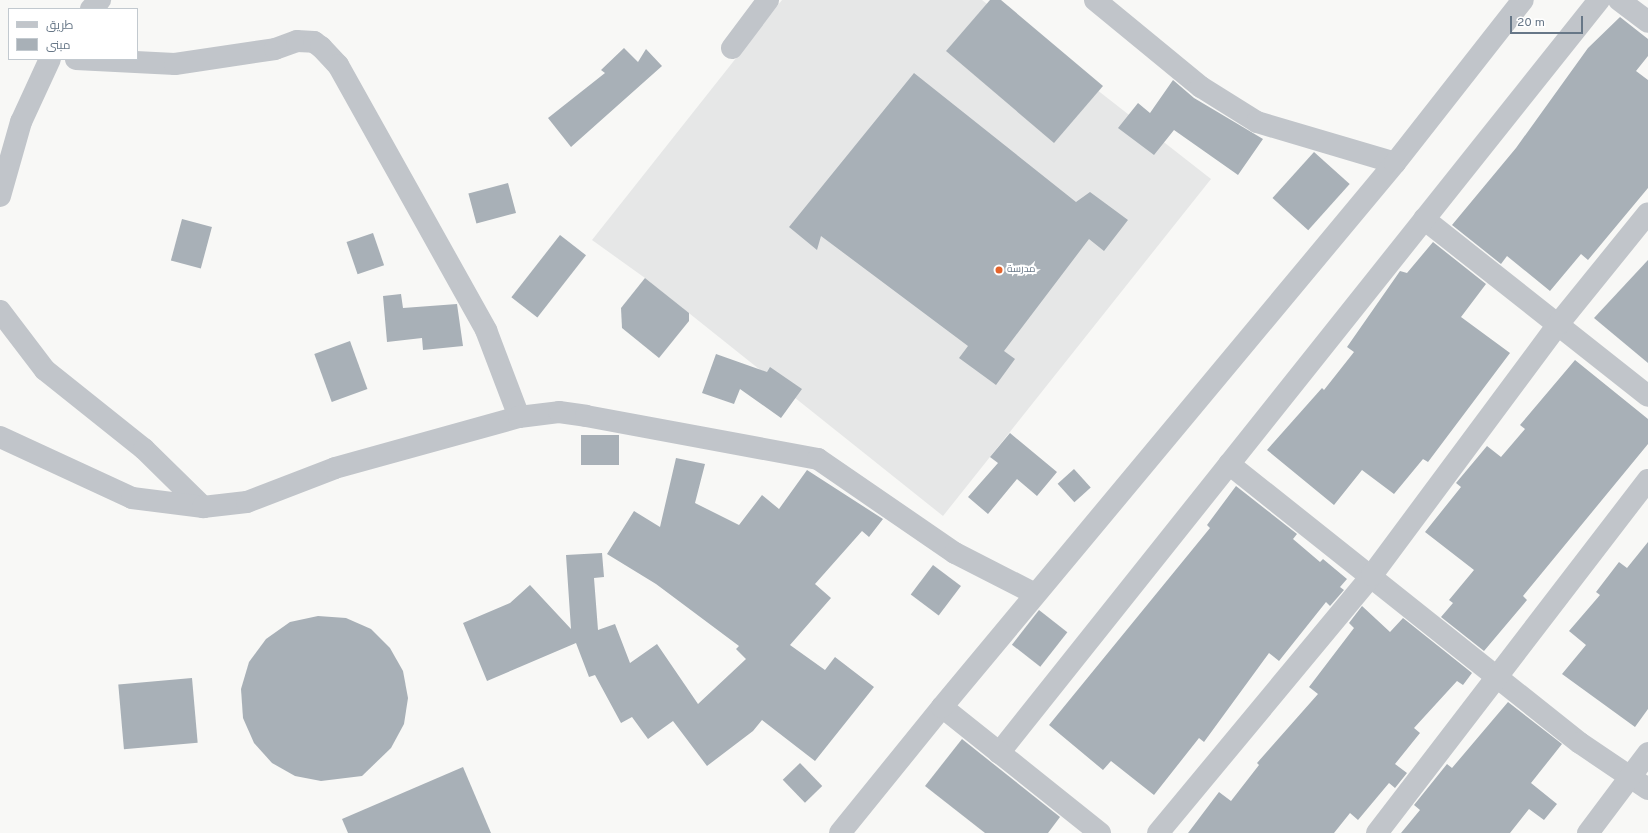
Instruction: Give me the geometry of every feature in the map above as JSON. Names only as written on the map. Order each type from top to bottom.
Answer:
[{"type":"street","points":[[92,8],[100,0]]},
{"type":"street","points":[[732,48],[768,0]]},
{"type":"street","points":[[1095,0],[1201,87],[1257,122],[1396,164]]},
{"type":"street","points":[[840,833],[1035,594],[1396,164],[1523,0]]},
{"type":"street","points":[[999,753],[1599,0]]},
{"type":"street","points":[[1619,0],[1648,22]]},
{"type":"street","points":[[96,60],[176,64],[275,49],[297,41],[314,42],[321,47],[338,65],[486,330],[519,416]]},
{"type":"street","points":[[0,196],[21,122],[50,60]]},
{"type":"street","points":[[1158,833],[1372,575],[1559,323],[1648,213]]},
{"type":"street","points":[[1424,219],[1559,323],[1648,396]]},
{"type":"street","points":[[0,311],[45,370],[144,449],[203,507]]},
{"type":"street","points":[[0,437],[132,498],[203,507],[247,502],[335,468],[519,416],[559,412],[586,416],[818,459],[955,553],[1035,594]]},
{"type":"street","points":[[1229,464],[1372,575],[1495,676],[1580,743],[1631,775],[1648,789]]},
{"type":"street","points":[[1377,833],[1495,676],[1648,480]]},
{"type":"street","points":[[942,707],[1100,833]]},
{"type":"street","points":[[1588,833],[1648,753]]},
{"type":"shaded area","points":[[782,0],[982,0],[1211,179],[943,516],[645,278],[592,240]]},
{"type":"building","points":[[990,0],[1001,0],[1103,86],[1054,143],[946,51]]},
{"type":"building","points":[[1620,17],[1648,39],[1648,56],[1636,71],[1648,80],[1648,188],[1588,260],[1581,254],[1550,291],[1507,256],[1501,264],[1452,225],[1516,148],[1588,48]]},
{"type":"building","points":[[624,48],[638,62],[646,49],[662,66],[571,147],[548,118],[605,73],[601,70]]},
{"type":"building","points":[[914,73],[1076,202],[1090,192],[1128,220],[1104,251],[1089,239],[1004,351],[1015,359],[996,385],[959,358],[968,346],[821,236],[817,250],[789,227]]},
{"type":"building","points":[[1173,80],[1194,98],[1263,139],[1238,175],[1174,130],[1154,155],[1118,128],[1138,103],[1150,113]]},
{"type":"building","points":[[1314,152],[1350,184],[1308,230],[1273,198]]},
{"type":"building","points":[[508,183],[516,213],[476,224],[468,194]]},
{"type":"building","points":[[182,219],[212,227],[201,269],[171,261]]},
{"type":"building","points":[[373,233],[384,265],[358,274],[347,242]]},
{"type":"building","points":[[560,235],[586,255],[537,318],[511,297]]},
{"type":"building","points":[[1433,242],[1486,284],[1461,317],[1510,353],[1428,462],[1423,459],[1394,494],[1362,470],[1334,505],[1267,450],[1322,388],[1324,390],[1354,352],[1347,347],[1400,271],[1407,273]]},
{"type":"building","points":[[1648,260],[1648,363],[1594,318]]},
{"type":"building","points":[[645,278],[689,313],[689,321],[659,358],[622,328],[621,308]]},
{"type":"building","points":[[401,294],[403,308],[457,304],[463,346],[423,350],[422,338],[387,342],[383,296]]},
{"type":"building","points":[[350,341],[367,389],[332,402],[314,354]]},
{"type":"building","points":[[716,354],[767,372],[770,367],[802,389],[781,418],[740,389],[734,404],[702,393]]},
{"type":"building","points":[[1575,360],[1648,419],[1648,444],[1523,596],[1527,600],[1484,651],[1441,617],[1453,603],[1449,600],[1474,570],[1425,532],[1461,487],[1456,483],[1487,446],[1501,457],[1525,429],[1520,425]]},
{"type":"building","points":[[1010,433],[1057,472],[1037,496],[1017,479],[988,514],[968,497],[998,463],[990,457]]},
{"type":"building","points":[[581,435],[619,435],[619,465],[581,465]]},
{"type":"building","points":[[676,458],[705,464],[695,503],[739,525],[762,495],[779,509],[807,470],[883,519],[869,537],[862,531],[815,584],[831,598],[790,645],[825,670],[835,657],[874,687],[815,761],[762,720],[753,731],[707,766],[673,721],[648,739],[632,717],[621,723],[595,675],[589,677],[576,643],[487,681],[463,623],[510,603],[530,585],[571,629],[566,555],[602,553],[604,577],[594,578],[598,630],[615,624],[630,663],[657,644],[698,704],[746,659],[736,649],[739,646],[656,584],[607,554],[634,511],[660,527]]},
{"type":"building","points":[[1074,469],[1091,488],[1074,502],[1058,484]]},
{"type":"building","points":[[1236,486],[1297,534],[1293,539],[1320,562],[1323,559],[1347,579],[1340,587],[1344,590],[1330,606],[1326,602],[1279,661],[1269,653],[1204,742],[1199,738],[1154,795],[1111,761],[1103,770],[1049,725],[1210,528],[1207,525]]},
{"type":"building","points":[[1648,542],[1648,709],[1635,727],[1562,674],[1586,645],[1569,631],[1600,595],[1596,592],[1619,562],[1627,568]]},
{"type":"building","points":[[933,565],[961,586],[939,616],[911,595]]},
{"type":"building","points":[[1362,606],[1390,632],[1403,618],[1472,673],[1463,685],[1457,681],[1414,728],[1420,733],[1395,764],[1407,773],[1395,788],[1389,783],[1358,820],[1350,813],[1334,833],[1188,833],[1219,792],[1231,801],[1259,765],[1257,763],[1318,694],[1309,687],[1354,628],[1349,623]]},
{"type":"building","points":[[1039,610],[1067,632],[1040,667],[1012,645]]},
{"type":"building","points":[[318,616],[346,618],[371,629],[390,648],[403,671],[408,698],[404,724],[391,748],[362,776],[321,781],[295,776],[272,763],[254,743],[243,718],[241,689],[249,662],[266,639],[290,622]]},
{"type":"building","points":[[192,678],[198,743],[124,749],[118,684]]},
{"type":"building","points":[[1508,702],[1562,744],[1531,783],[1557,804],[1544,820],[1529,809],[1510,833],[1401,833],[1420,810],[1414,805],[1447,764],[1452,768]]},
{"type":"building","points":[[962,739],[1060,817],[1048,833],[985,833],[925,786]]},
{"type":"building","points":[[800,763],[822,786],[805,803],[783,780]]},
{"type":"building","points":[[463,767],[491,833],[348,833],[342,819]]},
{"type":"place","name":"مدرسة","points":[[999,270]]}]
